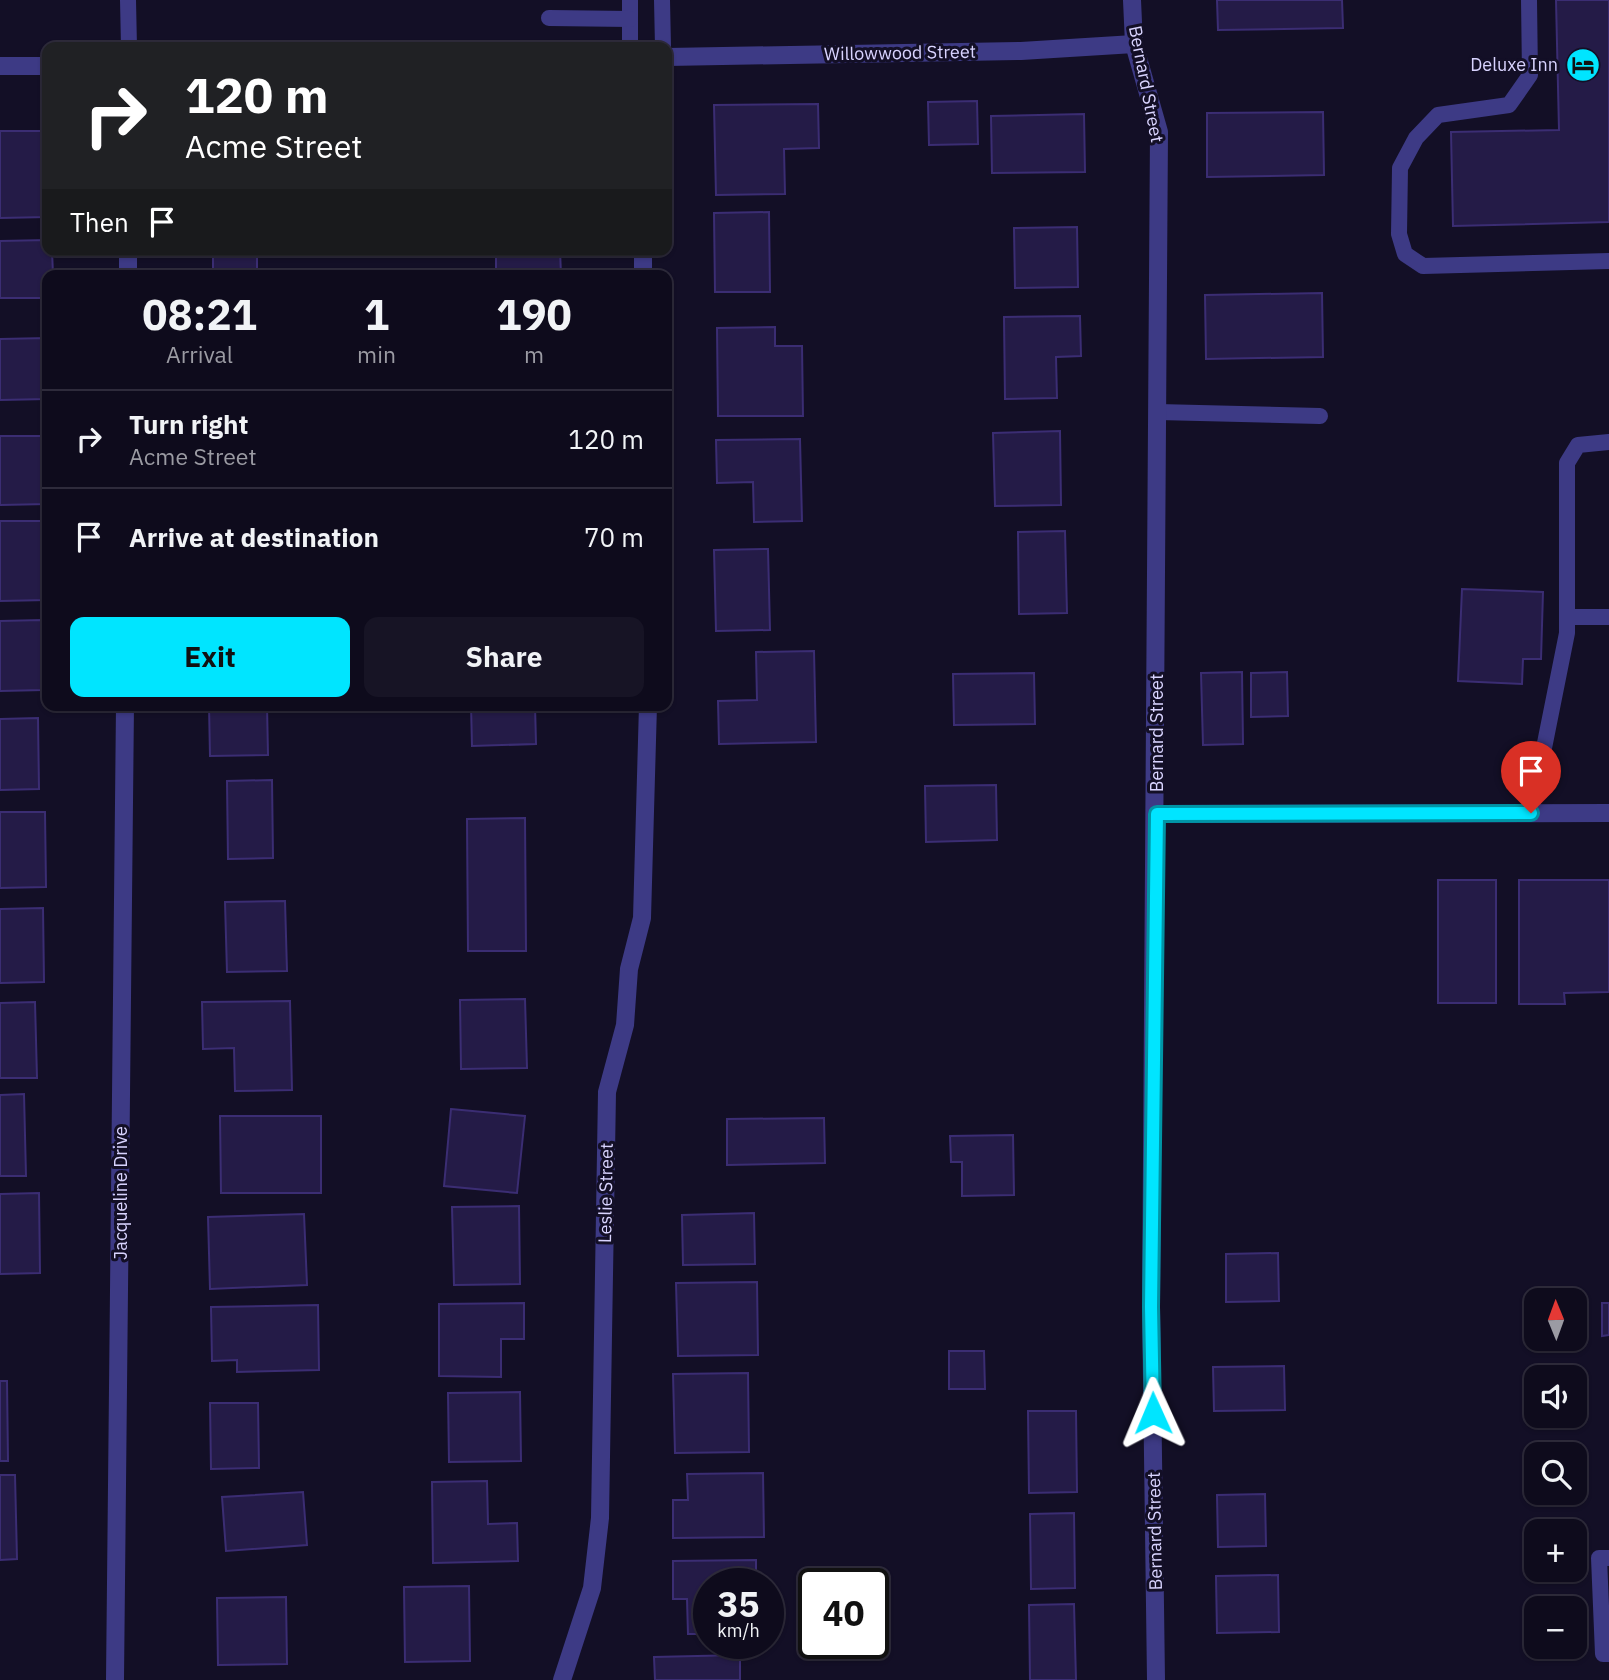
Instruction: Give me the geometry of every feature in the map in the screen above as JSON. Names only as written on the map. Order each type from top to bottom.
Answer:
[{"type":"street","name":"Bernard Street","points":[[1132,0],[1134,44],[1159,132],[1157,814],[1151,1307],[1156,1680]]},
{"type":"street","name":"Willowwood Street","points":[[672,57],[1021,51],[1134,44]]},
{"type":"street","points":[[0,66],[42,66]]},
{"type":"street","name":"Jacqueline Drive","points":[[116,1680],[125,711]]},
{"type":"street","name":"Leslie Street","points":[[562,1680],[592,1588],[600,1518],[607,1092],[625,1025],[629,969],[642,918],[648,711]]},
{"type":"street","points":[[1157,814],[1609,813]]},
{"type":"lane","points":[[128,0],[129,42]]},
{"type":"lane","points":[[630,0],[630,42]]},
{"type":"lane","points":[[662,0],[663,42]]},
{"type":"lane","points":[[1529,0],[1530,75],[1509,105],[1438,115],[1416,138],[1400,168],[1399,234],[1405,254],[1423,266],[1609,261]]},
{"type":"lane","points":[[549,18],[630,19]]},
{"type":"lane","points":[[1158,412],[1320,416]]},
{"type":"lane","points":[[1531,813],[1567,633],[1567,463],[1578,445],[1609,442]]},
{"type":"lane","points":[[1567,617],[1609,617]]},
{"type":"lane","points":[[1609,1558],[1599,1558],[1603,1654],[1609,1654]]},
{"type":"building","points":[[1217,0],[1342,0],[1343,28],[1218,30]]},
{"type":"building","name":"Deluxe Inn","points":[[1556,0],[1609,0],[1609,222],[1453,226],[1451,132],[1559,130]]},
{"type":"building","points":[[977,101],[978,144],[929,145],[928,102]]},
{"type":"building","points":[[818,104],[819,148],[784,149],[785,194],[716,195],[714,105]]},
{"type":"building","points":[[1323,112],[1324,175],[1207,177],[1207,113]]},
{"type":"building","points":[[1084,114],[1085,172],[992,173],[991,116]]},
{"type":"building","points":[[0,131],[42,131],[42,217],[0,218]]},
{"type":"building","points":[[769,212],[770,292],[715,292],[714,213]]},
{"type":"building","points":[[1077,227],[1078,287],[1015,288],[1014,228]]},
{"type":"building","points":[[42,240],[42,256],[52,256],[53,270],[42,270],[42,298],[0,298],[0,241]]},
{"type":"building","points":[[213,256],[257,256],[257,270],[213,270]]},
{"type":"building","points":[[560,256],[561,270],[496,270],[496,257],[473,257]]},
{"type":"building","points":[[1322,293],[1323,357],[1206,359],[1205,295]]},
{"type":"building","points":[[1080,316],[1081,356],[1056,357],[1057,398],[1005,399],[1004,317]]},
{"type":"building","points":[[775,327],[775,346],[802,346],[803,416],[718,416],[717,328]]},
{"type":"building","points":[[42,338],[42,399],[0,400],[0,339]]},
{"type":"building","points":[[1060,431],[1061,505],[995,506],[993,433]]},
{"type":"building","points":[[0,436],[42,436],[42,504],[0,505]]},
{"type":"building","points":[[800,439],[802,521],[754,522],[753,482],[717,483],[716,440]]},
{"type":"building","points":[[0,521],[42,521],[42,600],[0,601]]},
{"type":"building","points":[[1065,531],[1067,613],[1019,614],[1018,532]]},
{"type":"building","points":[[768,549],[770,630],[716,631],[714,550]]},
{"type":"building","points":[[1462,589],[1543,592],[1541,659],[1523,659],[1522,684],[1458,681]]},
{"type":"building","points":[[41,620],[42,690],[0,691],[0,621]]},
{"type":"building","points":[[814,651],[816,742],[719,744],[718,701],[757,700],[756,652]]},
{"type":"building","points":[[1242,672],[1243,744],[1203,745],[1201,673]]},
{"type":"building","points":[[1287,672],[1288,716],[1251,717],[1251,673]]},
{"type":"building","points":[[1034,673],[1035,724],[954,725],[953,674]]},
{"type":"building","points":[[209,711],[267,711],[268,755],[210,756]]},
{"type":"building","points":[[471,711],[535,711],[536,744],[472,746]]},
{"type":"building","points":[[38,718],[39,789],[0,790],[0,719]]},
{"type":"building","points":[[272,780],[273,858],[228,859],[227,781]]},
{"type":"building","points":[[996,785],[997,840],[926,842],[925,786]]},
{"type":"building","points":[[0,812],[45,812],[46,887],[0,888]]},
{"type":"building","points":[[525,818],[526,951],[468,951],[467,819]]},
{"type":"building","points":[[1438,880],[1496,880],[1496,1003],[1438,1003]]},
{"type":"building","points":[[1519,880],[1609,880],[1609,992],[1564,993],[1565,1004],[1519,1004]]},
{"type":"building","points":[[285,901],[287,971],[227,972],[225,902]]},
{"type":"building","points":[[43,908],[44,982],[0,983],[0,909]]},
{"type":"building","points":[[525,999],[527,1068],[461,1069],[460,1000]]},
{"type":"building","points":[[290,1001],[292,1090],[235,1091],[234,1048],[203,1049],[202,1002]]},
{"type":"building","points":[[35,1002],[37,1078],[0,1078],[0,1003]]},
{"type":"building","points":[[24,1094],[26,1176],[0,1176],[0,1095]]},
{"type":"building","points":[[451,1109],[525,1116],[517,1193],[444,1186]]},
{"type":"building","points":[[220,1116],[321,1116],[321,1193],[221,1193]]},
{"type":"building","points":[[824,1118],[825,1163],[727,1165],[727,1119]]},
{"type":"building","points":[[1013,1135],[1014,1195],[962,1196],[962,1162],[951,1162],[950,1136]]},
{"type":"building","points":[[39,1193],[40,1273],[0,1274],[0,1194]]},
{"type":"building","points":[[519,1206],[520,1284],[454,1285],[452,1207]]},
{"type":"building","points":[[754,1213],[755,1264],[683,1265],[682,1215]]},
{"type":"building","points":[[304,1214],[307,1285],[210,1289],[208,1217]]},
{"type":"building","points":[[1278,1253],[1279,1301],[1226,1302],[1226,1254]]},
{"type":"building","points":[[757,1282],[758,1355],[678,1356],[676,1283]]},
{"type":"building","points":[[524,1303],[524,1339],[501,1339],[501,1377],[439,1376],[439,1304]]},
{"type":"building","points":[[1602,1303],[1609,1303],[1609,1335],[1602,1336]]},
{"type":"building","points":[[318,1305],[319,1370],[237,1372],[237,1360],[212,1361],[211,1307]]},
{"type":"building","points":[[949,1351],[984,1351],[985,1389],[949,1389]]},
{"type":"building","points":[[1284,1366],[1285,1410],[1214,1411],[1213,1367]]},
{"type":"building","points":[[748,1373],[749,1452],[675,1453],[673,1374]]},
{"type":"building","points":[[0,1381],[7,1381],[8,1461],[0,1461]]},
{"type":"building","points":[[520,1392],[521,1461],[449,1462],[448,1393]]},
{"type":"building","points":[[210,1403],[258,1403],[259,1468],[211,1469]]},
{"type":"building","points":[[1028,1411],[1076,1411],[1077,1492],[1029,1493]]},
{"type":"building","points":[[763,1473],[764,1537],[673,1538],[673,1500],[688,1500],[687,1474]]},
{"type":"building","points":[[0,1475],[15,1475],[17,1559],[0,1560]]},
{"type":"building","points":[[487,1481],[488,1524],[517,1523],[518,1561],[433,1563],[432,1482]]},
{"type":"building","points":[[303,1492],[307,1545],[226,1551],[222,1497]]},
{"type":"building","points":[[1265,1494],[1266,1546],[1218,1547],[1217,1495]]},
{"type":"building","points":[[1074,1513],[1075,1588],[1031,1589],[1030,1514]]},
{"type":"building","points":[[756,1560],[756,1568],[693,1568],[693,1634],[688,1634],[687,1599],[673,1599],[673,1561]]},
{"type":"building","points":[[1278,1575],[1279,1632],[1217,1633],[1216,1576]]},
{"type":"building","points":[[469,1586],[470,1661],[405,1662],[404,1587]]},
{"type":"building","points":[[286,1597],[287,1664],[218,1665],[217,1598]]},
{"type":"building","points":[[1074,1604],[1076,1680],[1030,1680],[1029,1605]]},
{"type":"building","points":[[654,1657],[740,1659],[740,1680],[655,1680]]},
{"type":"place","name":"Deluxe Inn","points":[[1583,65]]},
{"type":"route","points":[[1153,1413],[1151,1307],[1157,814],[1531,813]]}]
